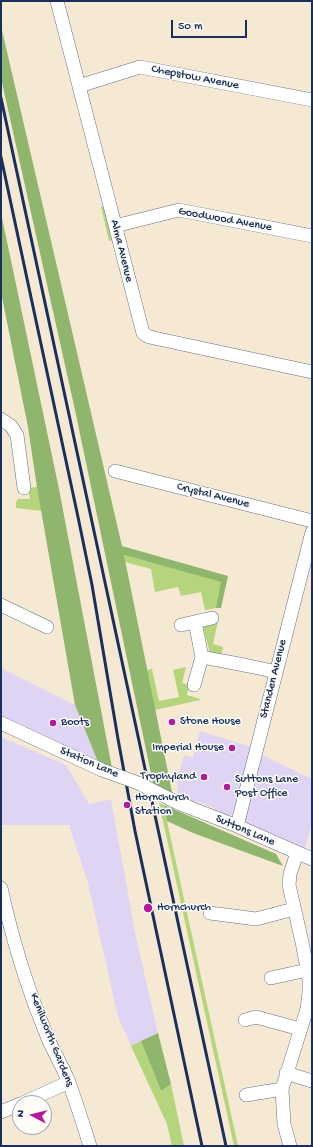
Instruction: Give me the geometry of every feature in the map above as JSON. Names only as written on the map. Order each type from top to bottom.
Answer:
[{"type":"street","name":"Alma Avenue","points":[[57,1],[143,332],[147,336],[312,372]]},
{"type":"street","name":"Chepstow Avenue","points":[[79,86],[140,68],[312,100]]},
{"type":"street","name":"Goodwood Avenue","points":[[115,226],[179,210],[312,236]]},
{"type":"street","points":[[1,419],[11,426],[17,435],[24,488]]},
{"type":"street","name":"Crystal Avenue","points":[[115,471],[312,521]]},
{"type":"street","name":"Standen Avenue","points":[[237,826],[312,532]]},
{"type":"street","points":[[1,605],[47,627]]},
{"type":"street","points":[[181,625],[212,618]]},
{"type":"street","points":[[194,685],[202,657],[195,622]]},
{"type":"street","points":[[202,657],[234,664],[243,664],[276,672]]},
{"type":"street","name":"Station Lane","points":[[1,723],[102,770],[138,783],[178,803]]},
{"type":"street","name":"Suttons Lane","points":[[178,803],[237,826],[312,859]]},
{"type":"street","points":[[290,1146],[284,1124],[282,1089],[300,1029],[310,1010],[307,970],[288,882],[297,853]]},
{"type":"street","name":"Kenilworth Gardens","points":[[1,888],[16,947],[31,993],[47,1037],[69,1082],[90,1146]]},
{"type":"street","points":[[210,913],[256,919],[294,908]]},
{"type":"street","points":[[271,978],[307,970]]},
{"type":"street","points":[[245,1020],[256,1017],[300,1029]]},
{"type":"street","points":[[286,1073],[312,1082]]},
{"type":"street","points":[[41,1095],[69,1082]]},
{"type":"street","points":[[246,1095],[282,1089]]},
{"type":"street","points":[[1,1112],[12,1108]]},
{"type":"shaded area","points":[[1,668],[75,705],[98,762],[1,716]]},
{"type":"shaded area","points":[[200,731],[251,747],[233,814],[229,816],[215,814],[214,808],[197,801],[192,804],[178,799],[177,780],[184,755],[193,758]]},
{"type":"shaded area","points":[[1,737],[66,765],[89,804],[111,799],[136,937],[158,1033],[131,1046],[118,1017],[88,883],[69,825],[1,825]]},
{"type":"shaded area","points":[[262,755],[312,779],[312,821],[305,849],[256,827],[253,829],[245,826]]},
{"type":"green space","points":[[1,26],[122,546],[228,576],[221,608],[216,608],[221,582],[124,555],[172,792],[171,795],[154,788],[75,410],[1,78]]},
{"type":"green space","points":[[105,206],[114,240],[109,241],[101,207]]},
{"type":"green space","points":[[1,213],[59,489],[112,768],[98,762],[75,705],[28,427],[1,292]]},
{"type":"green space","points":[[37,487],[42,511],[16,508],[18,499],[30,499],[28,488]]},
{"type":"green space","points":[[124,555],[222,582],[216,608],[205,610],[201,592],[181,596],[178,587],[155,592],[151,569],[125,562]]},
{"type":"green space","points":[[218,621],[213,644],[223,647],[221,656],[210,653],[203,627]]},
{"type":"green space","points":[[186,667],[182,683],[189,685],[187,695],[200,700],[155,710],[147,670],[152,669],[159,701],[179,697],[173,670]]},
{"type":"green space","points":[[159,803],[164,805],[238,1146],[234,1146]]},
{"type":"green space","points":[[164,805],[276,854],[283,866],[193,833],[167,821]]},
{"type":"green space","points":[[158,1033],[171,1084],[161,1091],[141,1041]]},
{"type":"green space","points":[[141,1041],[161,1091],[171,1084],[184,1146],[172,1146],[167,1124],[131,1046]]},
{"type":"railway","points":[[1,98],[226,1146]]},
{"type":"railway","points":[[1,157],[92,585],[135,831],[202,1146]]},
{"type":"place","name":"Stone House","points":[[172,722]]},
{"type":"place","name":"Boots","points":[[53,723]]},
{"type":"place","name":"Imperial House","points":[[232,748]]},
{"type":"place","name":"Trophyland","points":[[204,777]]},
{"type":"place","name":"Suttons Lane Post Office","points":[[227,787]]},
{"type":"place","name":"Hornchurch Station","points":[[127,805]]},
{"type":"place","name":"Hornchurch","points":[[148,908]]}]
